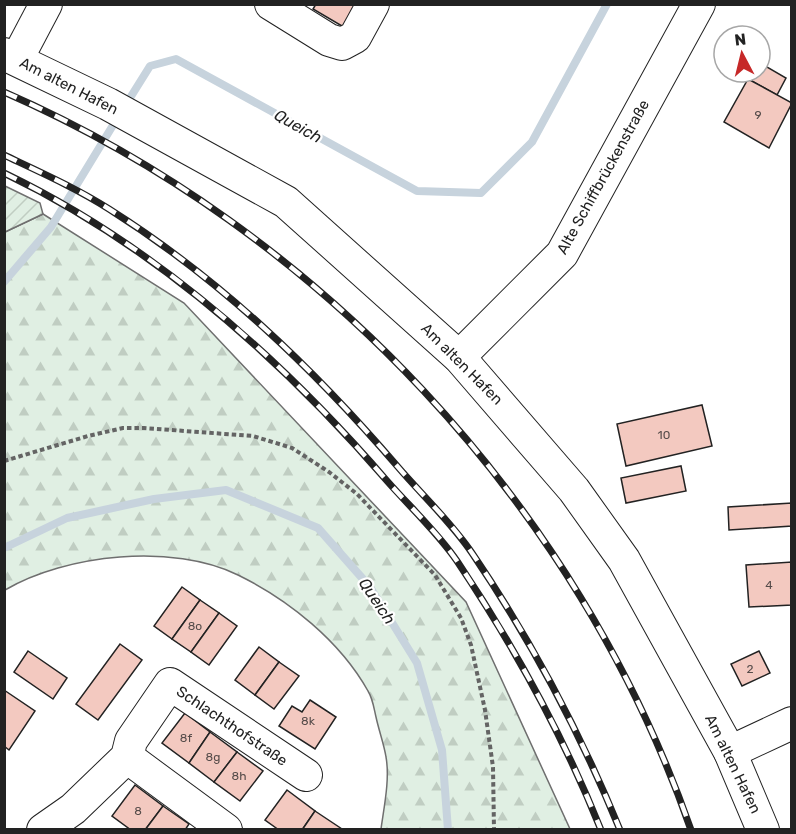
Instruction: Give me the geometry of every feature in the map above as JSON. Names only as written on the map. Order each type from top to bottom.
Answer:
[{"type":"street","points":[[11,57],[46,4]]},
{"type":"street","points":[[271,4],[328,40],[342,44],[355,37],[373,4]]},
{"type":"street","name":"Alte Schiffbrückenstraße","points":[[459,357],[562,254],[699,4]]},
{"type":"street","name":"Am alten Hafen","points":[[11,57],[152,128],[286,202],[459,357],[574,490],[624,560],[730,752],[764,830]]},
{"type":"street","name":"Schlachthofstraße","points":[[43,830],[73,809],[128,757],[130,741],[170,684],[306,775]]},
{"type":"street","points":[[730,752],[792,723]]},
{"type":"street","points":[[128,757],[226,830]]},
{"type":"path","points":[[4,461],[88,436],[123,428],[144,428],[253,436],[292,448],[329,472],[357,494],[435,575],[462,618],[471,645],[493,767],[494,830]]},
{"type":"green space","points":[[5,186],[40,203],[43,214],[5,232]]},
{"type":"green space","points":[[43,214],[184,303],[466,602],[570,829],[381,829],[387,766],[368,691],[343,655],[312,624],[276,597],[238,575],[212,565],[183,559],[152,556],[120,557],[58,568],[5,590],[5,232]]},
{"type":"building","points":[[316,4],[362,4],[347,29],[313,9]]},
{"type":"building","points":[[772,70],[786,78],[777,95],[757,84],[772,84]]},
{"type":"building","points":[[745,84],[757,84],[792,103],[769,148],[724,122]]},
{"type":"building","points":[[702,405],[712,446],[626,466],[617,424]]},
{"type":"building","points":[[681,466],[686,491],[626,503],[621,478]]},
{"type":"building","points":[[792,503],[792,526],[729,530],[728,507]]},
{"type":"building","points":[[792,562],[792,605],[749,607],[746,565]]},
{"type":"building","points":[[182,587],[200,600],[172,639],[154,626]]},
{"type":"building","points":[[200,600],[219,613],[191,652],[172,639]]},
{"type":"building","points":[[219,613],[237,626],[209,665],[191,652]]},
{"type":"building","points":[[120,644],[142,660],[98,720],[76,704]]},
{"type":"building","points":[[259,647],[279,662],[255,695],[235,680]]},
{"type":"building","points":[[28,651],[67,678],[53,699],[14,672]]},
{"type":"building","points":[[759,651],[770,673],[742,686],[731,664]]},
{"type":"building","points":[[279,662],[299,676],[274,709],[255,695]]},
{"type":"building","points":[[4,690],[35,711],[9,750],[4,746]]},
{"type":"building","points":[[310,700],[336,717],[315,749],[279,726],[292,706],[302,712]]},
{"type":"building","points":[[185,713],[210,732],[189,763],[162,743]]},
{"type":"building","points":[[210,732],[237,752],[214,782],[189,763]]},
{"type":"building","points":[[237,752],[263,771],[240,801],[214,782]]},
{"type":"building","points":[[135,785],[163,806],[145,830],[131,830],[112,816]]},
{"type":"building","points":[[287,790],[315,811],[302,830],[279,830],[265,820]]},
{"type":"building","points":[[163,806],[189,824],[185,830],[145,830]]},
{"type":"building","points":[[315,811],[342,829],[302,830]]},
{"type":"waterway","name":"Queich","points":[[125,106],[150,66],[176,59],[417,191],[481,193],[532,142],[607,4]]},
{"type":"waterway","name":"Queich","points":[[4,282],[51,227],[118,117]]},
{"type":"waterway","name":"Queich","points":[[4,548],[67,518],[154,499],[226,490],[318,528],[370,587],[417,663],[442,750],[448,830]]},
{"type":"railway","points":[[4,92],[120,150],[229,220],[330,300],[424,391],[507,490],[580,597],[642,711],[691,830]]},
{"type":"railway","points":[[4,155],[96,201],[189,265],[263,327],[366,430],[455,530],[494,586],[553,687],[620,830]]},
{"type":"railway","points":[[4,173],[59,202],[112,234],[163,269],[259,348],[347,436],[441,540],[457,561],[518,658],[554,726],[601,830]]}]
